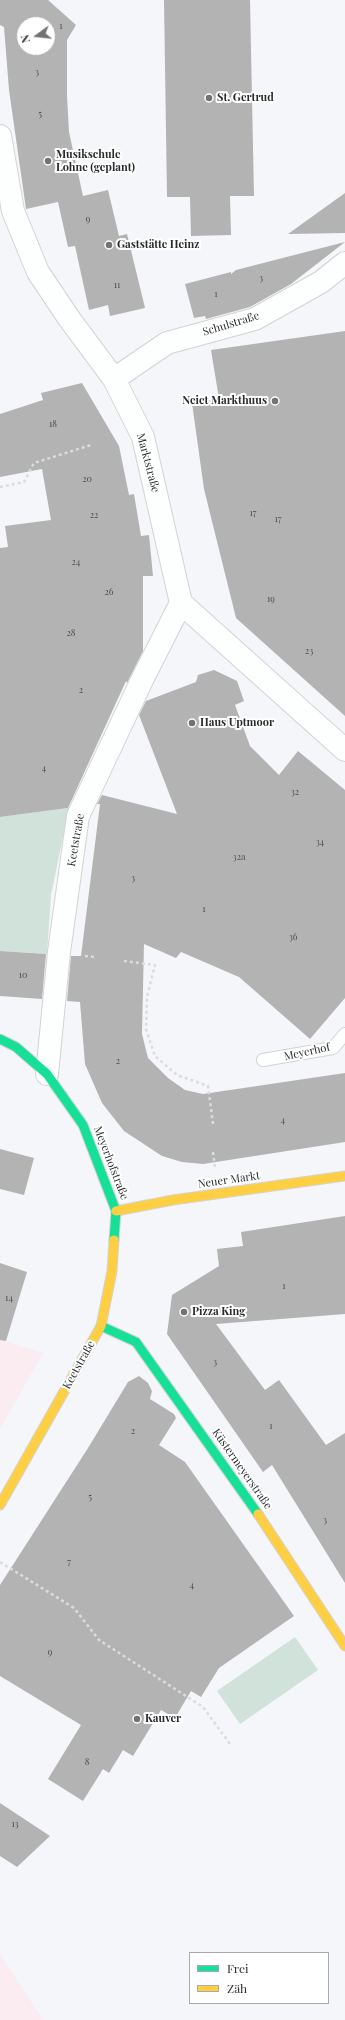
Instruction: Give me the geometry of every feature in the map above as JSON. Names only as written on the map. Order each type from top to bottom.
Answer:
[{"type":"street","name":"Marktstraße","points":[[0,136],[13,211],[38,272],[68,317],[114,379],[143,437],[181,604]]},
{"type":"street","name":"Schulstraße","points":[[114,379],[167,343],[255,319],[321,282],[345,263]]},
{"type":"street","points":[[181,604],[345,750]]},
{"type":"street","name":"Keetstraße","points":[[47,1074],[59,952],[78,816],[143,678],[181,604]]},
{"type":"street","name":"Meyerhofstraße","points":[[0,1039],[16,1047],[47,1074],[84,1125],[116,1211]]},
{"type":"street","name":"Neuer Markt","points":[[116,1211],[173,1200],[345,1176]]},
{"type":"street","name":"Keetstraße","points":[[0,1505],[100,1326],[112,1271],[116,1211]]},
{"type":"street","name":"Küstermeyerstraße","points":[[100,1326],[136,1342],[156,1368],[243,1491],[345,1646]]},
{"type":"lane","name":"Meyerhof","points":[[263,1060],[332,1048],[345,1034]]},
{"type":"path","points":[[0,487],[24,482],[34,463],[91,444]]},
{"type":"path","points":[[124,961],[155,965],[148,997],[146,1029],[155,1056],[177,1076],[208,1086],[213,1124]]},
{"type":"path","points":[[0,1562],[74,1608],[99,1640],[203,1707],[230,1744]]},
{"type":"shaded area","points":[[69,808],[51,895],[47,954],[0,951],[0,817]]},
{"type":"shaded area","points":[[0,1340],[43,1353],[0,1429]]},
{"type":"shaded area","points":[[295,1637],[318,1670],[240,1724],[217,1691]]},
{"type":"shaded area","points":[[0,1954],[43,2020],[0,2020]]},
{"type":"building","points":[[0,0],[48,0],[76,25],[67,40],[67,97],[69,132],[83,196],[108,190],[119,236],[127,234],[145,308],[110,316],[108,305],[89,310],[75,246],[68,247],[58,202],[26,209],[9,90],[4,27],[0,25]]},
{"type":"building","name":"St. Gertrud","points":[[164,0],[250,0],[254,196],[230,196],[231,235],[191,236],[190,197],[167,197]]},
{"type":"building","points":[[345,193],[345,233],[288,234]]},
{"type":"building","points":[[345,242],[291,284],[250,307],[206,319],[205,316],[194,318],[185,284],[231,272],[231,274],[236,270]]},
{"type":"building","points":[[345,331],[345,716],[236,618],[204,489],[192,403],[219,399],[211,350]]},
{"type":"building","points":[[82,383],[119,446],[129,495],[134,494],[141,536],[149,535],[153,576],[143,576],[143,651],[127,683],[126,681],[68,808],[0,817],[0,548],[8,547],[5,526],[51,520],[42,469],[0,477],[0,414],[43,400],[41,393]]},
{"type":"building","points":[[214,670],[237,681],[244,701],[235,705],[250,746],[279,775],[298,751],[345,790],[345,998],[310,1039],[239,977],[181,952],[176,958],[144,944],[142,1034],[148,1058],[168,1078],[185,1090],[203,1094],[345,1073],[345,1142],[203,1164],[182,1162],[162,1156],[124,1131],[102,1103],[85,1064],[80,1002],[67,1001],[71,956],[81,956],[100,804],[97,804],[102,795],[177,814],[139,715],[146,701],[196,682],[198,675]]},
{"type":"building","points":[[0,951],[46,954],[42,999],[0,996]]},
{"type":"building","points":[[0,1149],[34,1158],[24,1195],[0,1189]]},
{"type":"building","points":[[345,1216],[345,1314],[216,1324],[265,1390],[279,1380],[326,1445],[345,1433],[345,1583],[272,1465],[263,1472],[167,1334],[172,1295],[219,1266],[217,1249],[243,1246],[241,1232]]},
{"type":"building","points":[[0,1263],[27,1272],[6,1341],[0,1340]]},
{"type":"building","points":[[139,1376],[148,1383],[152,1391],[150,1399],[174,1414],[176,1418],[159,1445],[185,1462],[294,1616],[219,1668],[201,1697],[191,1691],[175,1718],[161,1710],[133,1756],[123,1750],[109,1773],[103,1769],[83,1801],[48,1779],[81,1725],[0,1676],[0,1585],[88,1448],[128,1382]]},
{"type":"building","points":[[0,1803],[50,1836],[17,1867],[0,1856]]},
{"type":"traffic: fast","points":[[0,1039],[16,1047],[47,1074],[83,1125],[116,1211],[114,1240]]},
{"type":"traffic: fast","points":[[101,1326],[136,1342],[258,1514]]},
{"type":"traffic: slow","points":[[116,1211],[173,1200],[345,1176]]},
{"type":"traffic: slow","points":[[0,1505],[101,1326],[112,1271],[114,1240]]},
{"type":"traffic: slow","points":[[258,1514],[345,1646]]},
{"type":"place","name":"St. Gertrud","points":[[209,98]]},
{"type":"place","name":"Musikschule Lohne (geplant)","points":[[48,161]]},
{"type":"place","name":"Gaststätte Heinz","points":[[109,245]]},
{"type":"place","name":"Neiet Markthuus","points":[[275,401]]},
{"type":"place","name":"Haus Uptmoor","points":[[192,723]]},
{"type":"place","name":"Pizza King","points":[[184,1312]]},
{"type":"place","name":"Kauver","points":[[137,1719]]}]
